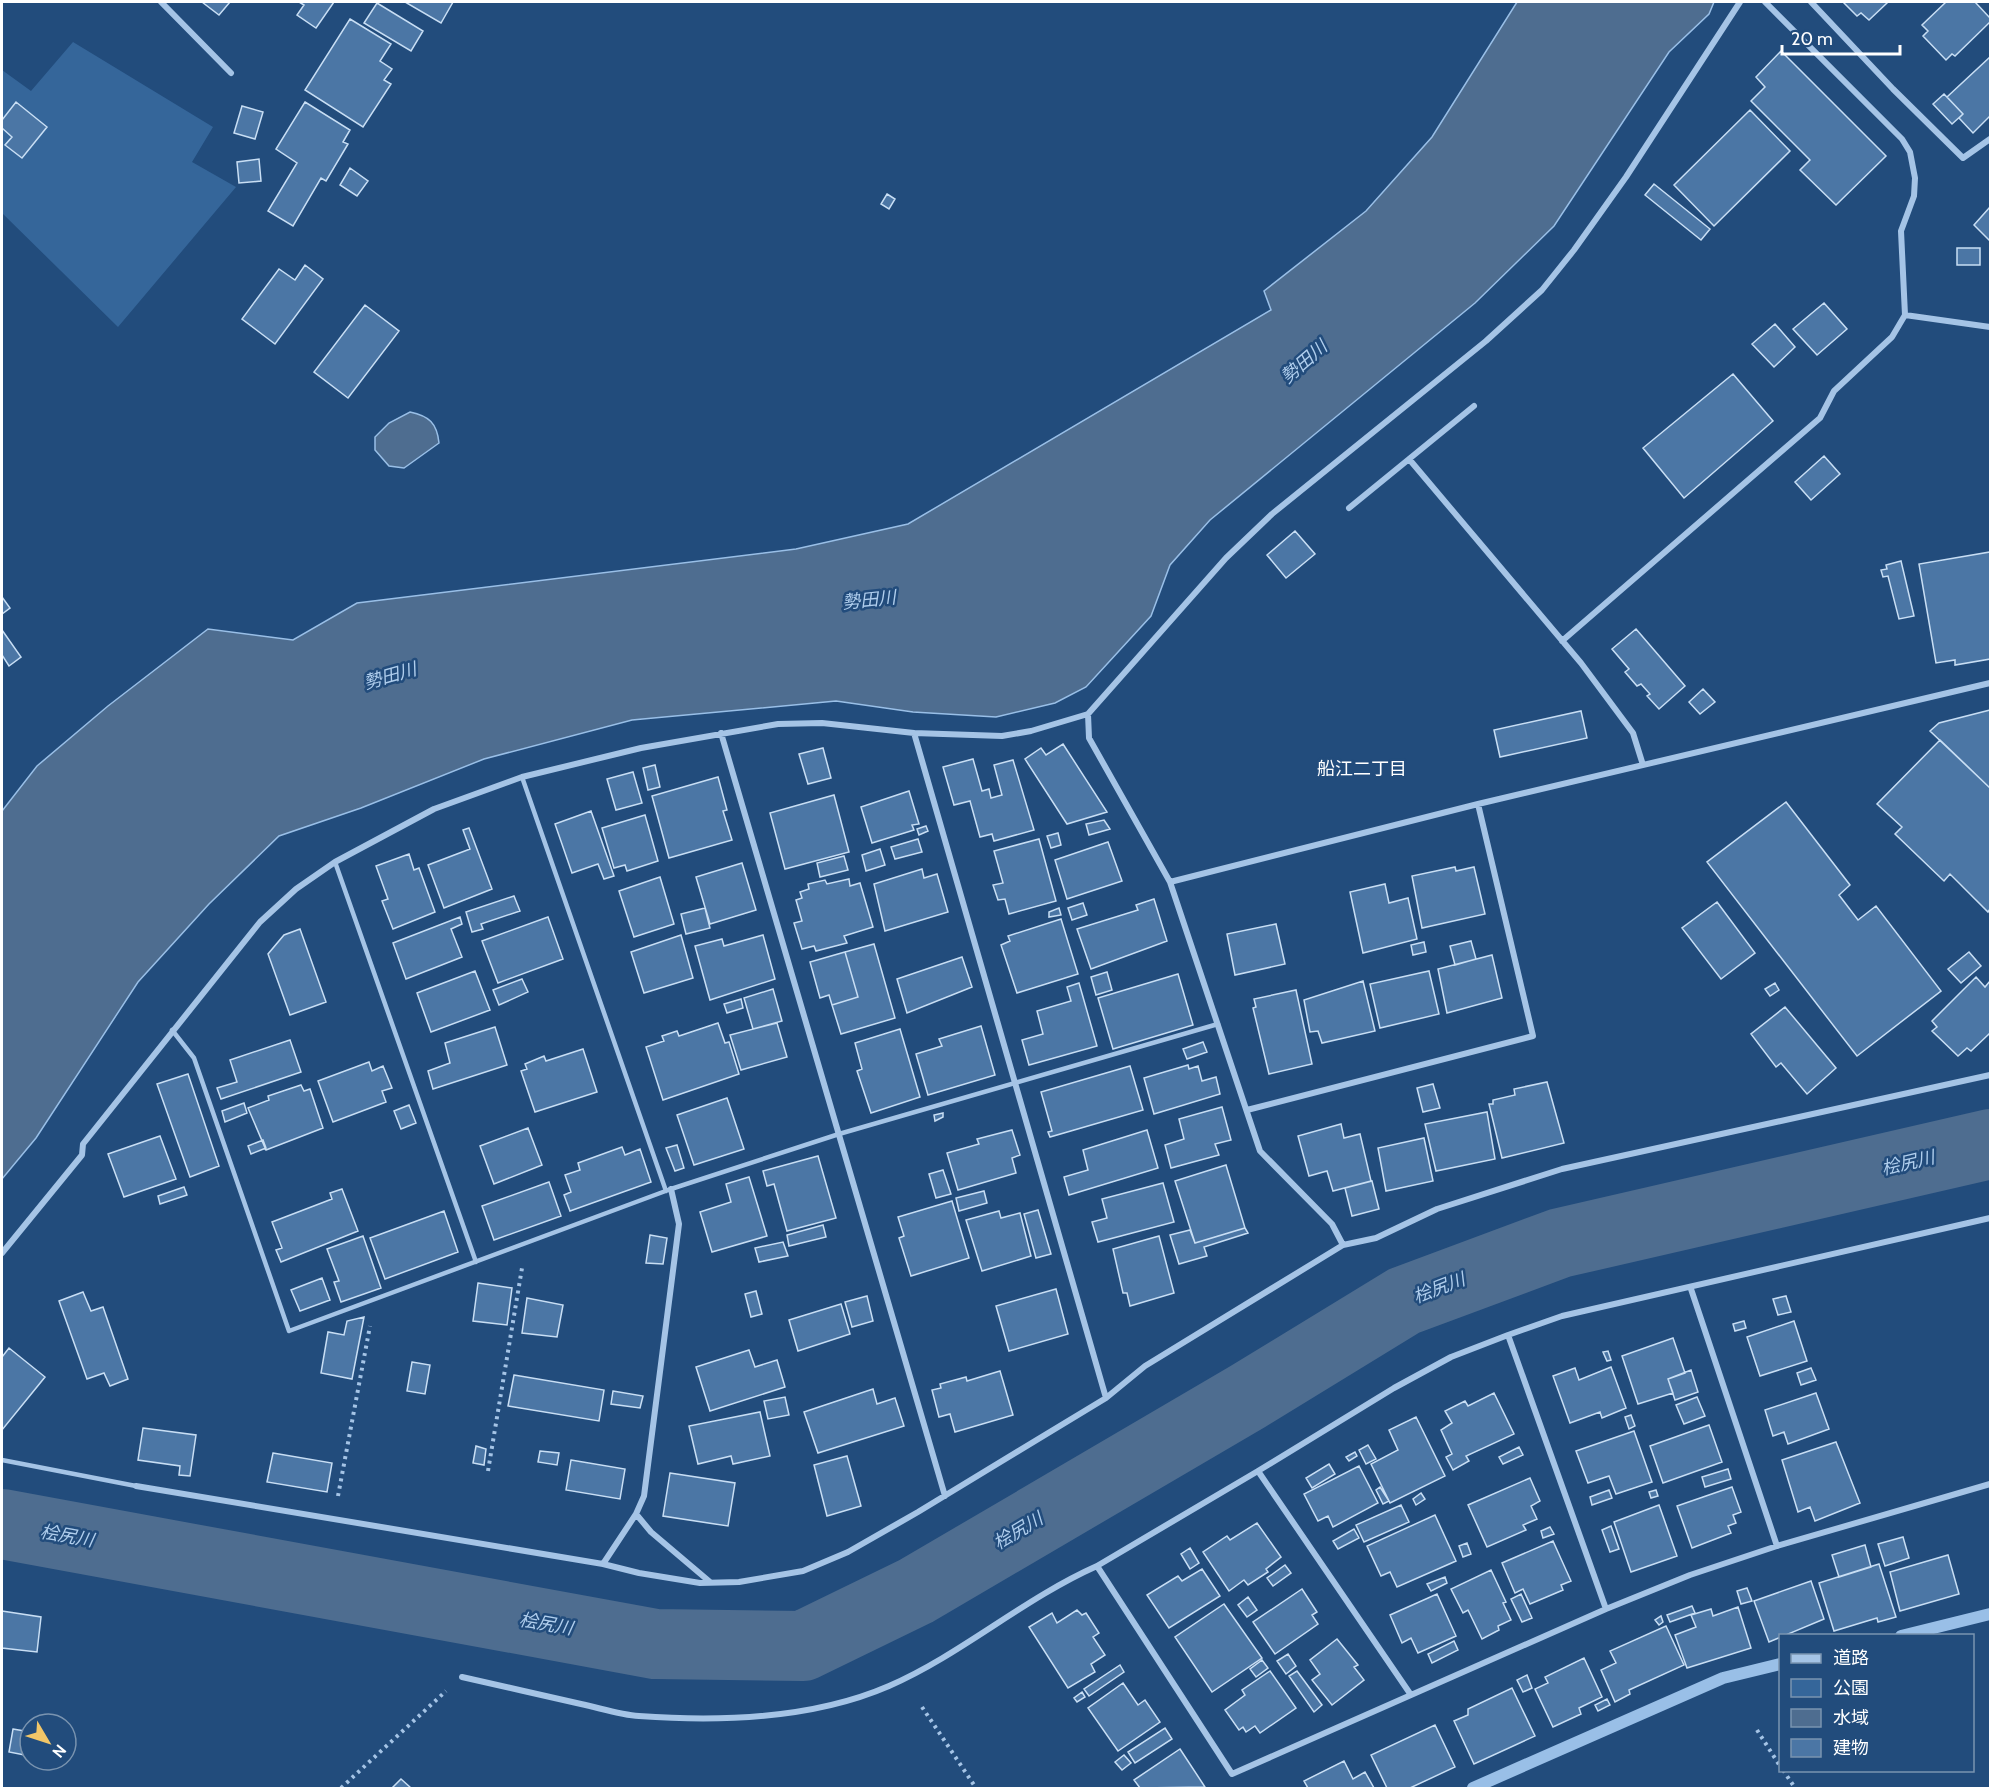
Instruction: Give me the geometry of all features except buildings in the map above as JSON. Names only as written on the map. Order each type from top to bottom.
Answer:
[{"type":"street","points":[[161,2],[231,74]]},
{"type":"street","points":[[2,1253],[82,1155],[83,1144],[260,922],[296,890],[336,862],[434,809],[522,777],[641,748],[778,724],[822,723],[914,733],[1002,736],[1031,731],[1088,714],[1226,558],[1272,514],[1486,341],[1542,290],[1575,250],[1626,177],[1740,2]]},
{"type":"street","points":[[1562,641],[1820,418],[1834,391],[1892,337],[1905,315],[1901,231],[1914,196],[1915,178],[1910,152],[1902,139],[1765,2]]},
{"type":"street","points":[[1811,2],[1893,89],[1963,158],[1990,139]]},
{"type":"street","points":[[1905,315],[1990,327]]},
{"type":"street","points":[[1349,508],[1474,406]]},
{"type":"street","points":[[1408,459],[1562,641],[1634,733],[1643,765]]},
{"type":"street","points":[[1170,882],[1478,804],[1990,683]]},
{"type":"street","points":[[1088,714],[1089,738],[1170,882],[1260,1150],[1332,1224],[1343,1245]]},
{"type":"street","points":[[721,733],[945,1496]]},
{"type":"street","points":[[914,733],[1106,1398]]},
{"type":"street","points":[[1247,1110],[1533,1036],[1478,804]]},
{"type":"street","points":[[136,1486],[603,1564],[639,1573],[711,1582],[739,1582],[802,1571],[848,1552],[945,1496],[1106,1398],[1145,1366],[1343,1245],[1376,1238],[1437,1209],[1562,1169],[1990,1075]]},
{"type":"street","points":[[603,1564],[636,1515],[644,1496],[679,1224],[668,1190]]},
{"type":"street","points":[[462,1677],[637,1716],[736,1718],[821,1709],[889,1686],[915,1673],[995,1626],[1064,1581],[1097,1566],[1394,1388],[1451,1357],[1562,1316],[1691,1289],[1990,1218]]},
{"type":"street","points":[[1691,1289],[1778,1546]]},
{"type":"street","points":[[1508,1335],[1606,1609]]},
{"type":"street","points":[[1258,1471],[1411,1695]]},
{"type":"street","points":[[1097,1566],[1232,1774],[1606,1609],[1690,1575],[1778,1546],[1990,1484]]},
{"type":"street","points":[[636,1515],[651,1532],[711,1582]]},
{"type":"lane","points":[[522,777],[668,1190]]},
{"type":"lane","points":[[336,862],[476,1262]]},
{"type":"lane","points":[[172,1030],[194,1058],[289,1331],[668,1190],[839,1134],[1218,1024]]},
{"type":"lane","points":[[2,1460],[136,1486]]},
{"type":"path","points":[[488,1471],[526,1244]]},
{"type":"path","points":[[334,1519],[375,1299]]},
{"type":"path","points":[[341,1788],[462,1677]]},
{"type":"path","points":[[922,1707],[976,1788]]},
{"type":"path","points":[[1758,1730],[1779,1764]]},
{"type":"path","points":[[1785,1772],[1795,1788]]},
{"type":"green space","points":[[73,42],[213,127],[192,162],[236,187],[118,327],[2,213],[2,70],[31,91]]},
{"type":"water","name":"勢田川","points":[[1517,2],[1714,2],[1709,14],[1669,52],[1554,226],[1475,303],[1210,520],[1170,565],[1151,616],[1086,687],[1055,703],[996,717],[913,712],[836,701],[632,720],[484,759],[361,808],[279,836],[209,904],[138,982],[36,1138],[2,1179],[2,811],[37,766],[108,706],[208,629],[293,640],[357,603],[796,549],[908,524],[1271,310],[1264,291],[1366,211],[1432,137]]},
{"type":"water","points":[[410,412],[427,418],[434,425],[439,443],[404,468],[389,466],[375,450],[375,437],[389,423]]},
{"type":"waterway","name":"桧尻川","points":[[2,1524],[655,1644],[803,1646],[916,1591],[1247,1397],[1404,1301],[1560,1243],[1990,1144]]},
{"type":"waterway","points":[[1909,1634],[1990,1614]]},
{"type":"waterway","points":[[1473,1788],[1723,1678],[1779,1664]]},
{"type":"district","name":"船江二丁目","points":[[1362,769]]}]
